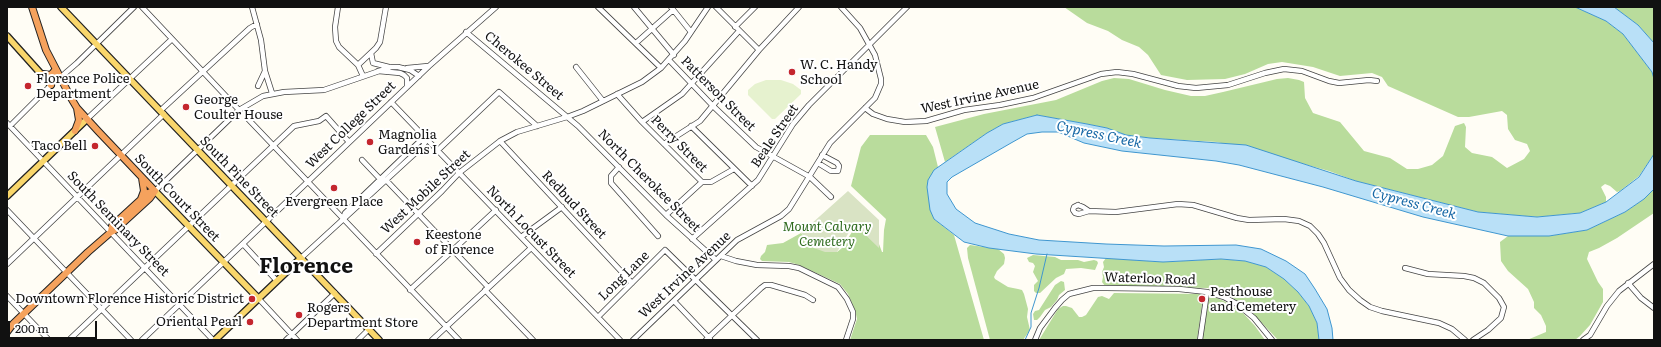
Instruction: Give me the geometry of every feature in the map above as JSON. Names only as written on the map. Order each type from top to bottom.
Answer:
[{"type":"highway","points":[[32,7],[41,37],[55,70],[62,79]]},
{"type":"highway","points":[[36,7],[45,39],[62,79]]},
{"type":"highway","points":[[43,74],[51,75],[55,70]]},
{"type":"highway","points":[[52,85],[55,70]]},
{"type":"highway","points":[[52,85],[62,79]]},
{"type":"highway","name":"South Court Street","points":[[62,79],[79,109],[155,191]]},
{"type":"highway","points":[[75,131],[79,120],[79,109]]},
{"type":"highway","points":[[141,200],[144,192],[142,178]]},
{"type":"highway","points":[[110,232],[112,226],[148,193],[155,191]]},
{"type":"highway","points":[[7,332],[110,232],[115,230],[150,198],[155,191]]},
{"type":"main road","name":"South Pine Street","points":[[60,7],[379,340]]},
{"type":"main road","points":[[7,36],[52,85]]},
{"type":"main road","points":[[7,196],[88,119]]},
{"type":"main road","name":"South Court Street","points":[[155,191],[259,299]]},
{"type":"main road","points":[[214,340],[302,258]]},
{"type":"street","points":[[62,79],[134,7]]},
{"type":"street","points":[[142,7],[239,110]]},
{"type":"street","points":[[252,7],[262,47],[265,70],[272,93]]},
{"type":"street","points":[[338,7],[335,27],[336,41],[339,47],[358,65],[362,76]]},
{"type":"street","points":[[354,80],[358,65],[380,42],[386,7]]},
{"type":"street","name":"West College Street","points":[[142,340],[429,66],[496,7]]},
{"type":"street","points":[[598,7],[660,68]]},
{"type":"street","points":[[634,7],[674,55]]},
{"type":"street","name":"West Mobile Street","points":[[376,254],[460,173],[500,141],[517,132],[567,117],[642,82],[674,55],[708,7]]},
{"type":"street","points":[[716,7],[759,50]]},
{"type":"street","points":[[642,122],[676,99],[692,83],[755,7]]},
{"type":"street","points":[[664,144],[700,121],[759,50],[799,7]]},
{"type":"street","points":[[841,7],[860,28],[871,44],[881,73],[881,84],[875,98],[865,108]]},
{"type":"street","name":"Beale Street","points":[[692,239],[752,186],[763,174],[793,124],[808,105],[907,7]]},
{"type":"street","points":[[636,43],[672,8],[691,32]]},
{"type":"street","points":[[7,264],[121,155],[202,72],[250,28],[257,24]]},
{"type":"street","name":"Cherokee Street","points":[[466,32],[567,117]]},
{"type":"street","points":[[88,119],[172,39]]},
{"type":"street","points":[[371,53],[373,63],[404,68],[429,66]]},
{"type":"street","name":"Patterson Street","points":[[669,60],[713,106],[756,147],[773,158],[810,177],[831,197]]},
{"type":"street","points":[[155,191],[239,110],[254,100],[272,93],[324,90],[391,67]]},
{"type":"street","points":[[576,67],[603,101]]},
{"type":"street","points":[[404,68],[419,76]]},
{"type":"street","name":"West Irvine Avenue","points":[[633,340],[743,236],[781,216],[789,209],[810,177],[822,155],[837,135],[865,108],[873,114],[887,119],[905,122],[926,121],[964,110],[1000,105],[1033,98],[1101,74],[1117,72],[1133,74],[1178,86],[1196,88],[1228,85],[1265,73],[1284,69],[1302,71],[1339,83],[1377,80]]},
{"type":"street","points":[[258,86],[265,70]]},
{"type":"street","points":[[377,71],[400,73],[404,75],[406,78],[407,87]]},
{"type":"street","points":[[8,125],[52,85]]},
{"type":"street","points":[[438,150],[499,92],[537,126]]},
{"type":"street","name":"Perry Street","points":[[617,94],[642,122],[702,182],[711,182],[734,169]]},
{"type":"street","name":"North Locust Street","points":[[391,102],[620,340]]},
{"type":"street","points":[[69,340],[294,126],[319,122],[326,116],[349,142]]},
{"type":"street","name":"North Cherokee Street","points":[[567,117],[666,215],[716,260]]},
{"type":"street","points":[[248,119],[459,340]]},
{"type":"street","name":"South Seminary Street","points":[[8,125],[214,340]]},
{"type":"street","points":[[691,126],[752,186]]},
{"type":"street","points":[[343,219],[345,214],[380,179],[420,141],[427,139]]},
{"type":"street","points":[[302,258],[423,146],[427,139]]},
{"type":"street","name":"Redbud Street","points":[[500,141],[632,283]]},
{"type":"street","points":[[818,163],[831,171],[838,170],[840,166],[822,155]]},
{"type":"street","points":[[362,160],[380,179],[386,180],[454,250],[533,340]]},
{"type":"street","points":[[619,167],[611,176],[611,183],[658,236]]},
{"type":"street","points":[[666,215],[702,182]]},
{"type":"street","points":[[1089,211],[1116,212],[1175,204],[1193,205],[1249,220],[1284,218],[1299,221],[1310,226],[1318,234],[1324,243],[1340,278],[1349,290],[1360,300],[1382,311],[1439,323],[1452,329],[1465,340]]},
{"type":"street","points":[[521,237],[562,207]]},
{"type":"street","points":[[7,210],[131,340]]},
{"type":"street","points":[[410,290],[496,210]]},
{"type":"street","points":[[243,244],[277,281]]},
{"type":"street","points":[[432,340],[531,248]]},
{"type":"street","name":"Long Lane","points":[[598,317],[665,250],[696,280]]},
{"type":"street","points":[[721,256],[757,265],[789,266],[799,268],[838,287],[847,299],[853,312],[853,319],[846,340]]},
{"type":"street","points":[[1584,340],[1590,338],[1612,298],[1628,283],[1653,266]]},
{"type":"street","points":[[1405,268],[1428,274],[1474,278],[1484,283],[1498,296],[1504,308],[1501,318],[1488,330],[1473,340]]},
{"type":"street","points":[[696,280],[757,340]]},
{"type":"street","points":[[1628,283],[1641,298],[1654,308]]},
{"type":"street","points":[[674,301],[708,339],[765,285],[771,285],[805,295],[813,300]]},
{"type":"street","name":"Waterloo Road","points":[[1035,340],[1040,328],[1055,308],[1069,294],[1092,288],[1207,292],[1224,297],[1246,311],[1263,328],[1272,340]]},
{"type":"street","points":[[1200,340],[1207,292]]},
{"type":"street","points":[[286,340],[335,294]]},
{"type":"street","points":[[7,296],[49,340]]},
{"type":"street","points":[[259,299],[297,340]]},
{"type":"street","points":[[358,340],[369,330]]},
{"type":"green space","points":[[1064,7],[1575,7],[1606,21],[1623,34],[1652,72],[1654,79],[1654,154],[1639,176],[1620,191],[1617,192],[1605,184],[1601,187],[1606,197],[1606,202],[1580,213],[1537,217],[1478,212],[1356,181],[1329,171],[1217,142],[1126,135],[1107,128],[1037,115],[1003,124],[987,133],[945,162],[935,127],[984,114],[1056,100],[1102,81],[1114,78],[1129,79],[1191,96],[1205,96],[1277,79],[1288,78],[1299,80],[1304,82],[1305,98],[1313,113],[1340,122],[1364,151],[1390,158],[1407,169],[1418,169],[1432,165],[1443,156],[1455,126],[1464,123],[1466,127],[1465,147],[1472,153],[1492,157],[1507,168],[1524,159],[1530,151],[1527,144],[1515,140],[1508,129],[1507,115],[1502,111],[1469,117],[1458,117],[1388,86],[1382,77],[1372,73],[1340,76],[1313,67],[1282,62],[1268,64],[1245,74],[1225,79],[1187,80],[1161,75],[1148,55],[1139,47],[1122,40],[1108,31],[1087,23]]},
{"type":"green space","points":[[1614,7],[1654,7],[1654,43],[1638,25]]},
{"type":"green space","points":[[766,80],[781,80],[793,84],[801,90],[801,94],[775,119],[772,119],[748,95],[748,90],[755,84]]},
{"type":"green space","points":[[870,135],[926,135],[933,147],[938,167],[934,170],[927,187],[934,219],[954,235],[984,340],[850,340],[857,319],[848,294],[840,284],[799,265],[789,262],[762,261],[760,259],[765,252],[767,245],[783,243],[801,233],[814,248],[837,252],[842,248],[855,227],[858,225],[879,244],[883,252],[886,219],[851,186],[861,147]]},
{"type":"green space","points":[[1654,189],[1654,213],[1617,238],[1589,252],[1587,259],[1603,289],[1603,302],[1590,325],[1575,340],[1527,340],[1546,332],[1546,326],[1541,315],[1534,308],[1534,302],[1528,289],[1508,271],[1501,261],[1500,242],[1508,236],[1549,236],[1587,230],[1625,212],[1644,199]]},
{"type":"green space","name":"Mount Calvary Cemetery","points":[[848,191],[879,220],[879,248],[854,224],[837,252],[825,252],[814,248],[801,233]]},
{"type":"green space","points":[[970,245],[998,249],[1004,254],[1004,264],[997,271],[994,277],[1008,287],[1022,290],[1024,294],[1028,309],[1027,317],[1030,330],[1023,340],[990,340],[968,258],[967,248]]},
{"type":"green space","points":[[1033,255],[1084,262],[1094,260],[1098,263],[1095,270],[1081,268],[1066,269],[1064,274],[1056,278],[1040,293],[1036,293],[1034,291],[1034,285],[1038,281],[1033,272],[1035,266],[1033,263],[1029,262],[1027,258]]},
{"type":"green space","points":[[1106,258],[1163,262],[1221,259],[1245,261],[1266,267],[1284,279],[1298,292],[1309,306],[1317,323],[1319,340],[1278,340],[1246,306],[1224,293],[1208,288],[1105,286],[1102,282],[1102,272],[1104,267],[1103,262]]},
{"type":"green space","points":[[1061,281],[1064,282],[1065,290],[1059,295],[1051,307],[1045,310],[1037,320],[1034,320],[1033,314],[1035,311],[1039,310],[1055,285]]},
{"type":"green space","points":[[1114,293],[1201,294],[1203,298],[1197,340],[1039,340],[1058,309],[1063,306],[1072,308],[1079,317],[1082,317],[1086,315],[1098,297],[1102,296],[1109,299]]},
{"type":"green space","points":[[1212,296],[1224,301],[1243,313],[1265,340],[1202,340],[1209,298]]},
{"type":"water","points":[[1575,7],[1614,7],[1638,25],[1654,43],[1654,79],[1652,72],[1623,34],[1606,21]]},
{"type":"water","name":"Cypress Creek","points":[[1037,115],[1107,128],[1126,135],[1246,145],[1356,181],[1478,212],[1537,217],[1580,213],[1606,202],[1639,177],[1654,154],[1654,189],[1644,199],[1625,212],[1587,230],[1549,236],[1508,236],[1423,217],[1323,187],[1239,165],[1216,161],[1122,151],[1084,143],[1058,132],[1027,134],[952,177],[947,182],[947,194],[956,209],[975,223],[1009,234],[1039,240],[1106,244],[1164,246],[1236,245],[1261,249],[1286,261],[1305,274],[1315,289],[1327,309],[1332,328],[1333,340],[1319,340],[1317,323],[1309,306],[1298,292],[1284,279],[1266,267],[1245,261],[1221,259],[1163,262],[1036,254],[989,248],[964,242],[934,219],[930,210],[927,187],[928,180],[934,170],[987,133],[1003,124]]},
{"type":"waterway","points":[[1025,340],[1031,327],[1031,313],[1047,254]]},
{"type":"place","name":"W. C. Handy School","points":[[792,72]]},
{"type":"place","name":"Florence Police Department","points":[[28,86]]},
{"type":"place","name":"George Coulter House","points":[[186,107]]},
{"type":"place","name":"Magnolia Gardens I","points":[[370,142]]},
{"type":"place","name":"Taco Bell","points":[[95,146]]},
{"type":"place","name":"Evergreen Place","points":[[334,188]]},
{"type":"place","name":"Keestone of Florence","points":[[417,242]]},
{"type":"place","name":"Downtown Florence Historic District","points":[[252,299]]},
{"type":"place","name":"Pesthouse and Cemetery","points":[[1202,299]]},
{"type":"place","name":"Rogers Department Store","points":[[299,315]]},
{"type":"place","name":"Oriental Pearl","points":[[250,322]]},
{"type":"district","name":"Florence","points":[[306,267]]}]
